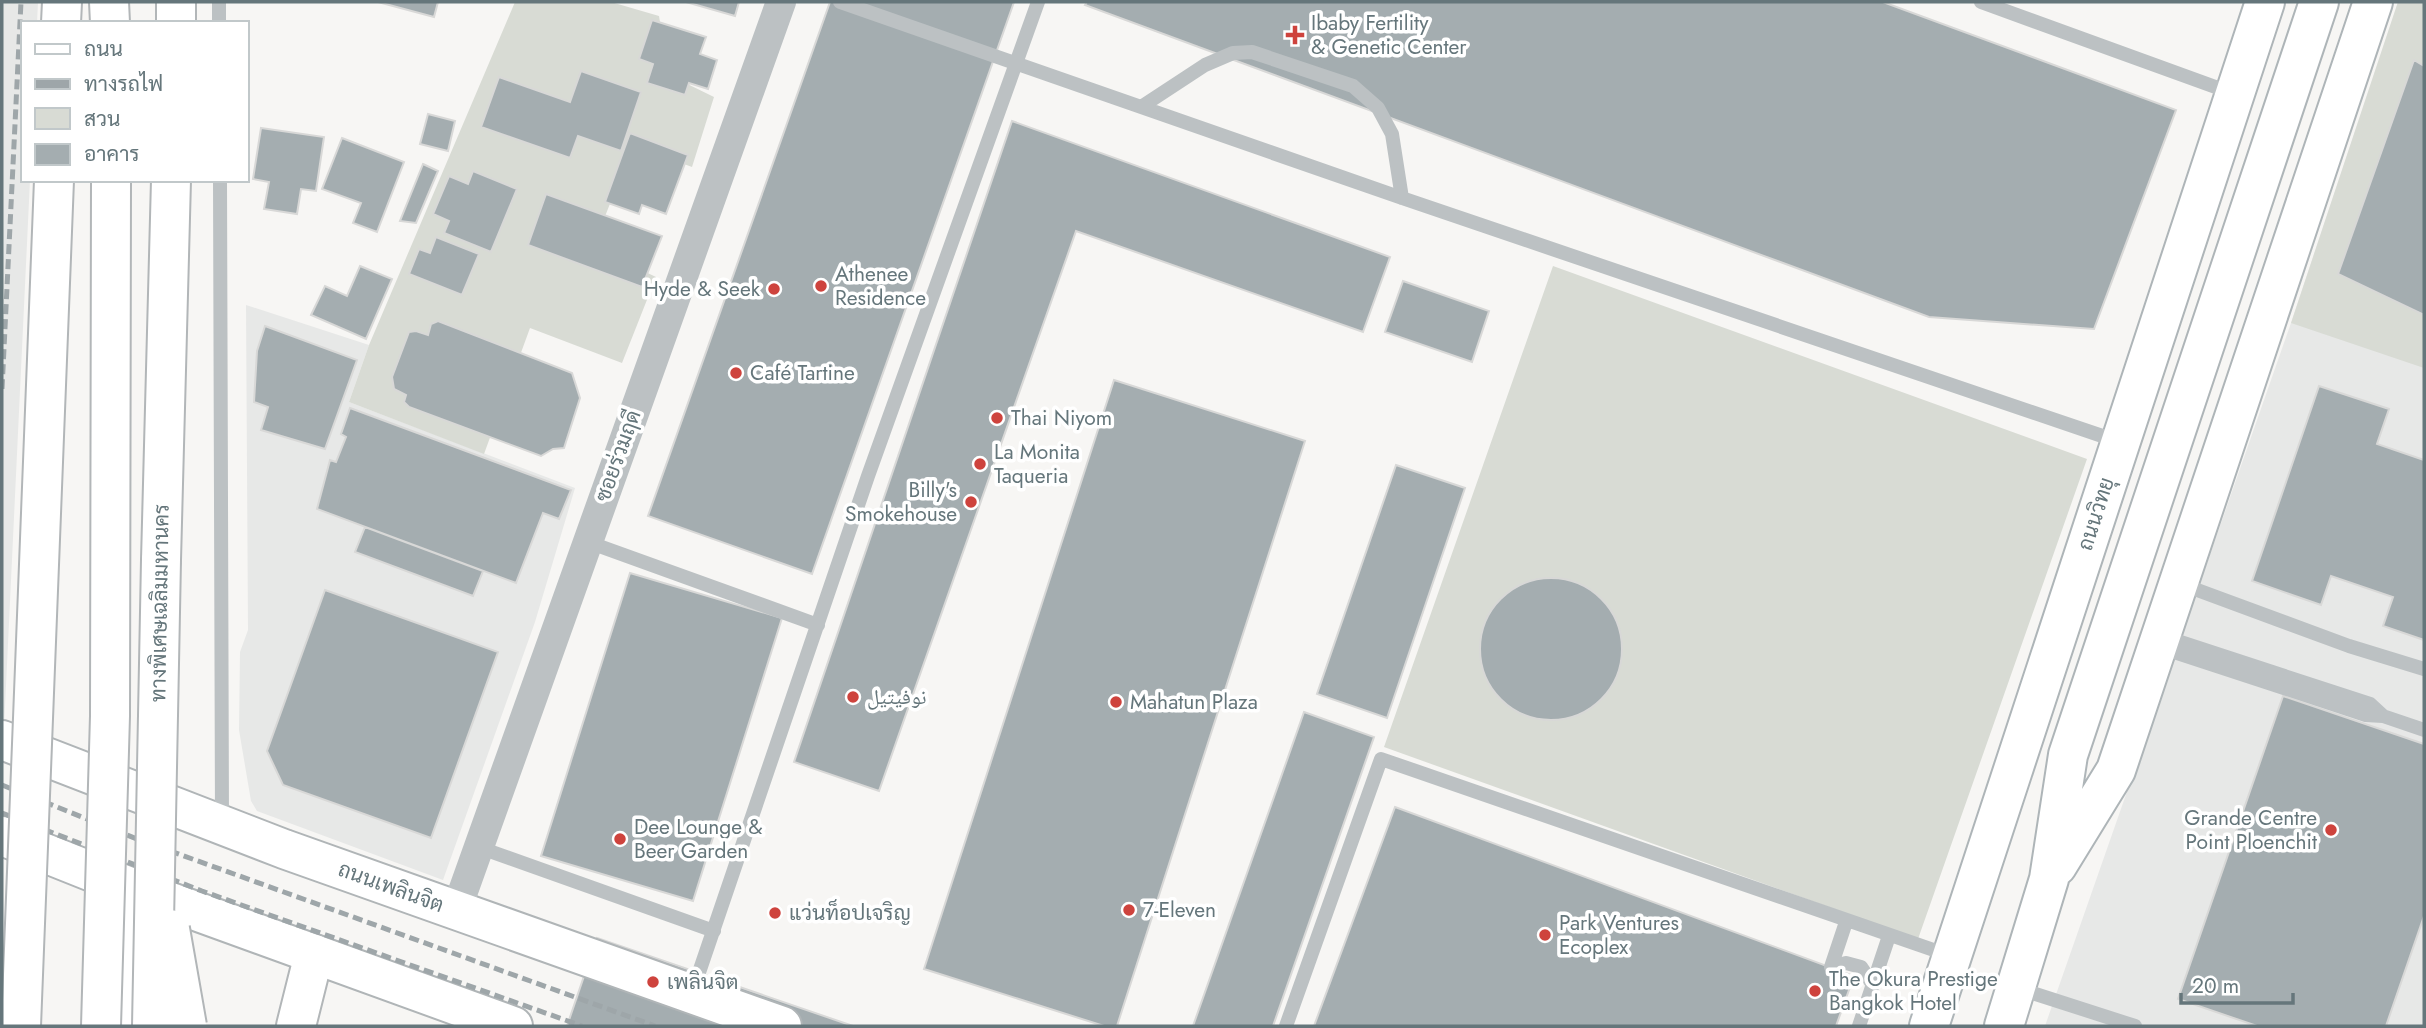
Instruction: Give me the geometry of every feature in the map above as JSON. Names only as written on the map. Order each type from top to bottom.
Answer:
[{"type":"main road","points":[[61,21],[62,2]]},
{"type":"main road","points":[[109,2],[110,21]]},
{"type":"main road","points":[[176,2],[176,21]]},
{"type":"main road","name":"ถนนวิทยุ","points":[[1929,1026],[2265,2]]},
{"type":"main road","points":[[2004,1026],[2049,879],[2068,755],[2319,2]]},
{"type":"main road","points":[[2049,879],[2116,771],[2373,2]]},
{"type":"main road","points":[[21,1026],[54,182]]},
{"type":"main road","points":[[101,1026],[110,716],[111,182]]},
{"type":"main road","name":"ทางพิเศษเฉลิมมหานคร","points":[[152,1026],[171,182]]},
{"type":"main road","name":"ถนนเพลินจิต","points":[[2,740],[456,911],[782,1026]]},
{"type":"main road","points":[[5,1026],[7,839],[135,889],[513,1026]]},
{"type":"main road","points":[[155,852],[187,1026]]},
{"type":"main road","points":[[128,1026],[135,977],[135,889]]},
{"type":"main road","points":[[296,1026],[314,954]]},
{"type":"main road","points":[[135,977],[195,1013],[206,1026]]},
{"type":"street","name":"ซอยร่วมฤดี","points":[[456,911],[781,2]]},
{"type":"lane","points":[[219,2],[219,21]]},
{"type":"lane","points":[[840,2],[1402,198],[2120,442]]},
{"type":"lane","points":[[692,995],[818,625],[1038,2]]},
{"type":"lane","points":[[1981,2],[2233,93]]},
{"type":"lane","points":[[1141,107],[1205,65],[1233,52],[1252,52],[1353,86],[1378,108],[1392,134],[1402,198]]},
{"type":"lane","points":[[220,182],[222,825]]},
{"type":"lane","points":[[588,542],[818,625]]},
{"type":"lane","points":[[2179,584],[2349,646],[2424,669]]},
{"type":"lane","points":[[2160,641],[2370,704],[2383,716],[2424,730]]},
{"type":"lane","points":[[1286,1026],[1381,759],[1846,922],[1951,956]]},
{"type":"lane","points":[[478,847],[714,931]]},
{"type":"lane","points":[[1846,922],[1831,967],[1846,964],[1861,967],[1873,985]]},
{"type":"lane","points":[[1859,1026],[1889,936]]},
{"type":"lane","points":[[2016,987],[2135,1026]]},
{"type":"shaded area","points":[[2,2],[38,2],[37,21],[21,21],[21,182],[30,182],[2,770]]},
{"type":"shaded area","points":[[2398,2],[2424,2],[2424,1026],[2045,1026],[2291,323]]},
{"type":"shaded area","points":[[246,305],[369,345],[349,402],[575,488],[535,622],[443,880],[257,811],[251,801],[239,730],[240,652],[248,630]]},
{"type":"green space","points":[[515,2],[611,2],[659,16],[669,75],[714,97],[692,167],[633,145],[593,247],[656,277],[622,363],[530,328],[484,454],[349,402],[369,345]]},
{"type":"green space","points":[[2398,2],[2424,2],[2424,368],[2291,323]]},
{"type":"green space","points":[[1553,266],[2087,459],[1918,939],[1384,747]]},
{"type":"building","points":[[378,2],[438,2],[434,17]]},
{"type":"building","points":[[686,2],[739,2],[735,16]]},
{"type":"building","name":"Athenee Residence","points":[[830,2],[1014,2],[812,574],[648,516]]},
{"type":"building","points":[[1087,2],[1883,2],[2176,110],[2094,329],[1929,317],[1085,5]]},
{"type":"building","points":[[652,20],[706,37],[700,54],[717,60],[708,89],[689,83],[685,95],[647,83],[653,64],[639,59]]},
{"type":"building","points":[[2414,60],[2424,66],[2424,315],[2338,274]]},
{"type":"building","points":[[581,71],[641,92],[621,151],[578,136],[570,158],[481,127],[499,77],[570,102]]},
{"type":"building","points":[[428,114],[455,121],[448,151],[420,144]]},
{"type":"building","points":[[1012,121],[1390,257],[1363,332],[1076,231],[879,791],[794,762]]},
{"type":"building","points":[[261,128],[324,137],[316,191],[301,189],[297,214],[264,209],[269,182],[253,179]]},
{"type":"building","points":[[630,133],[688,155],[666,214],[642,205],[639,214],[605,202]]},
{"type":"building","points":[[342,138],[404,162],[377,232],[353,223],[361,203],[322,189]]},
{"type":"building","points":[[423,164],[438,171],[416,223],[400,221]]},
{"type":"building","points":[[473,171],[517,189],[491,252],[444,233],[449,221],[433,214],[449,176],[468,184]]},
{"type":"building","points":[[546,194],[662,236],[642,287],[528,245]]},
{"type":"building","points":[[436,237],[479,254],[462,295],[409,274],[419,249],[430,253]]},
{"type":"building","points":[[360,266],[392,279],[366,339],[311,315],[325,286],[347,296]]},
{"type":"building","points":[[1403,281],[1489,311],[1472,362],[1385,332]]},
{"type":"building","points":[[438,321],[572,373],[580,398],[564,448],[553,449],[541,456],[409,407],[404,402],[406,395],[394,389],[392,377],[409,332],[428,335],[431,324]]},
{"type":"building","points":[[265,326],[357,360],[325,449],[261,430],[268,407],[254,402],[257,351]]},
{"type":"building","name":"Mahatun Plaza","points":[[1114,380],[1305,441],[1117,1026],[1104,1026],[924,969]]},
{"type":"building","points":[[2319,386],[2389,409],[2377,444],[2424,460],[2424,640],[2383,626],[2393,597],[2331,576],[2321,605],[2252,581]]},
{"type":"building","points":[[350,408],[571,490],[559,519],[543,513],[516,583],[317,509],[330,460],[336,462],[346,437],[341,434]]},
{"type":"building","points":[[1396,465],[1465,488],[1387,718],[1317,694]]},
{"type":"building","points":[[365,527],[483,571],[473,596],[355,552]]},
{"type":"building","points":[[630,573],[782,618],[693,901],[541,856]]},
{"type":"building","points":[[1551,578],[1578,584],[1601,599],[1616,622],[1622,649],[1616,676],[1601,699],[1578,714],[1551,720],[1524,714],[1501,699],[1486,676],[1480,649],[1486,622],[1501,599],[1524,584]]},
{"type":"building","points":[[325,590],[498,652],[431,838],[283,785],[267,751]]},
{"type":"building","name":"Grande Centre Point Ploenchit","points":[[2283,696],[2424,744],[2424,916],[2386,1026],[2257,1026],[2178,999]]},
{"type":"building","points":[[1304,712],[1374,737],[1273,1026],[1193,1026]]},
{"type":"building","name":"Park Ventures Ecoplex","points":[[1395,807],[1854,976],[1836,1026],[1314,1026]]},
{"type":"building","name":"เพลินจิต","points":[[597,938],[853,1026],[567,1026]]},
{"type":"railway","points":[[2,389],[21,2]]},
{"type":"railway","points":[[2,785],[137,839],[655,1026]]},
{"type":"railway","points":[[2,813],[202,891],[582,1026]]},
{"type":"place","name":"Ibaby Fertility & Genetic Center","points":[[1295,35]]},
{"type":"place","name":"Athenee Residence","points":[[821,286]]},
{"type":"place","name":"Hyde & Seek","points":[[774,289]]},
{"type":"place","name":"Café Tartine","points":[[736,373]]},
{"type":"place","name":"Thai Niyom","points":[[997,418]]},
{"type":"place","name":"La Monita Taqueria","points":[[980,464]]},
{"type":"place","name":"Billy's Smokehouse","points":[[971,502]]},
{"type":"place","name":"نوفيتيل","points":[[853,697]]},
{"type":"place","name":"Mahatun Plaza","points":[[1116,702]]},
{"type":"place","name":"Grande Centre Point Ploenchit","points":[[2331,830]]},
{"type":"place","name":"Dee Lounge & Beer Garden","points":[[620,839]]},
{"type":"place","name":"7-Eleven","points":[[1129,910]]},
{"type":"place","name":"แว่นท็อปเจริญ","points":[[775,913]]},
{"type":"place","name":"Park Ventures Ecoplex","points":[[1545,935]]},
{"type":"place","name":"เพลินจิต","points":[[653,982]]},
{"type":"place","name":"The Okura Prestige Bangkok Hotel","points":[[1815,991]]}]
